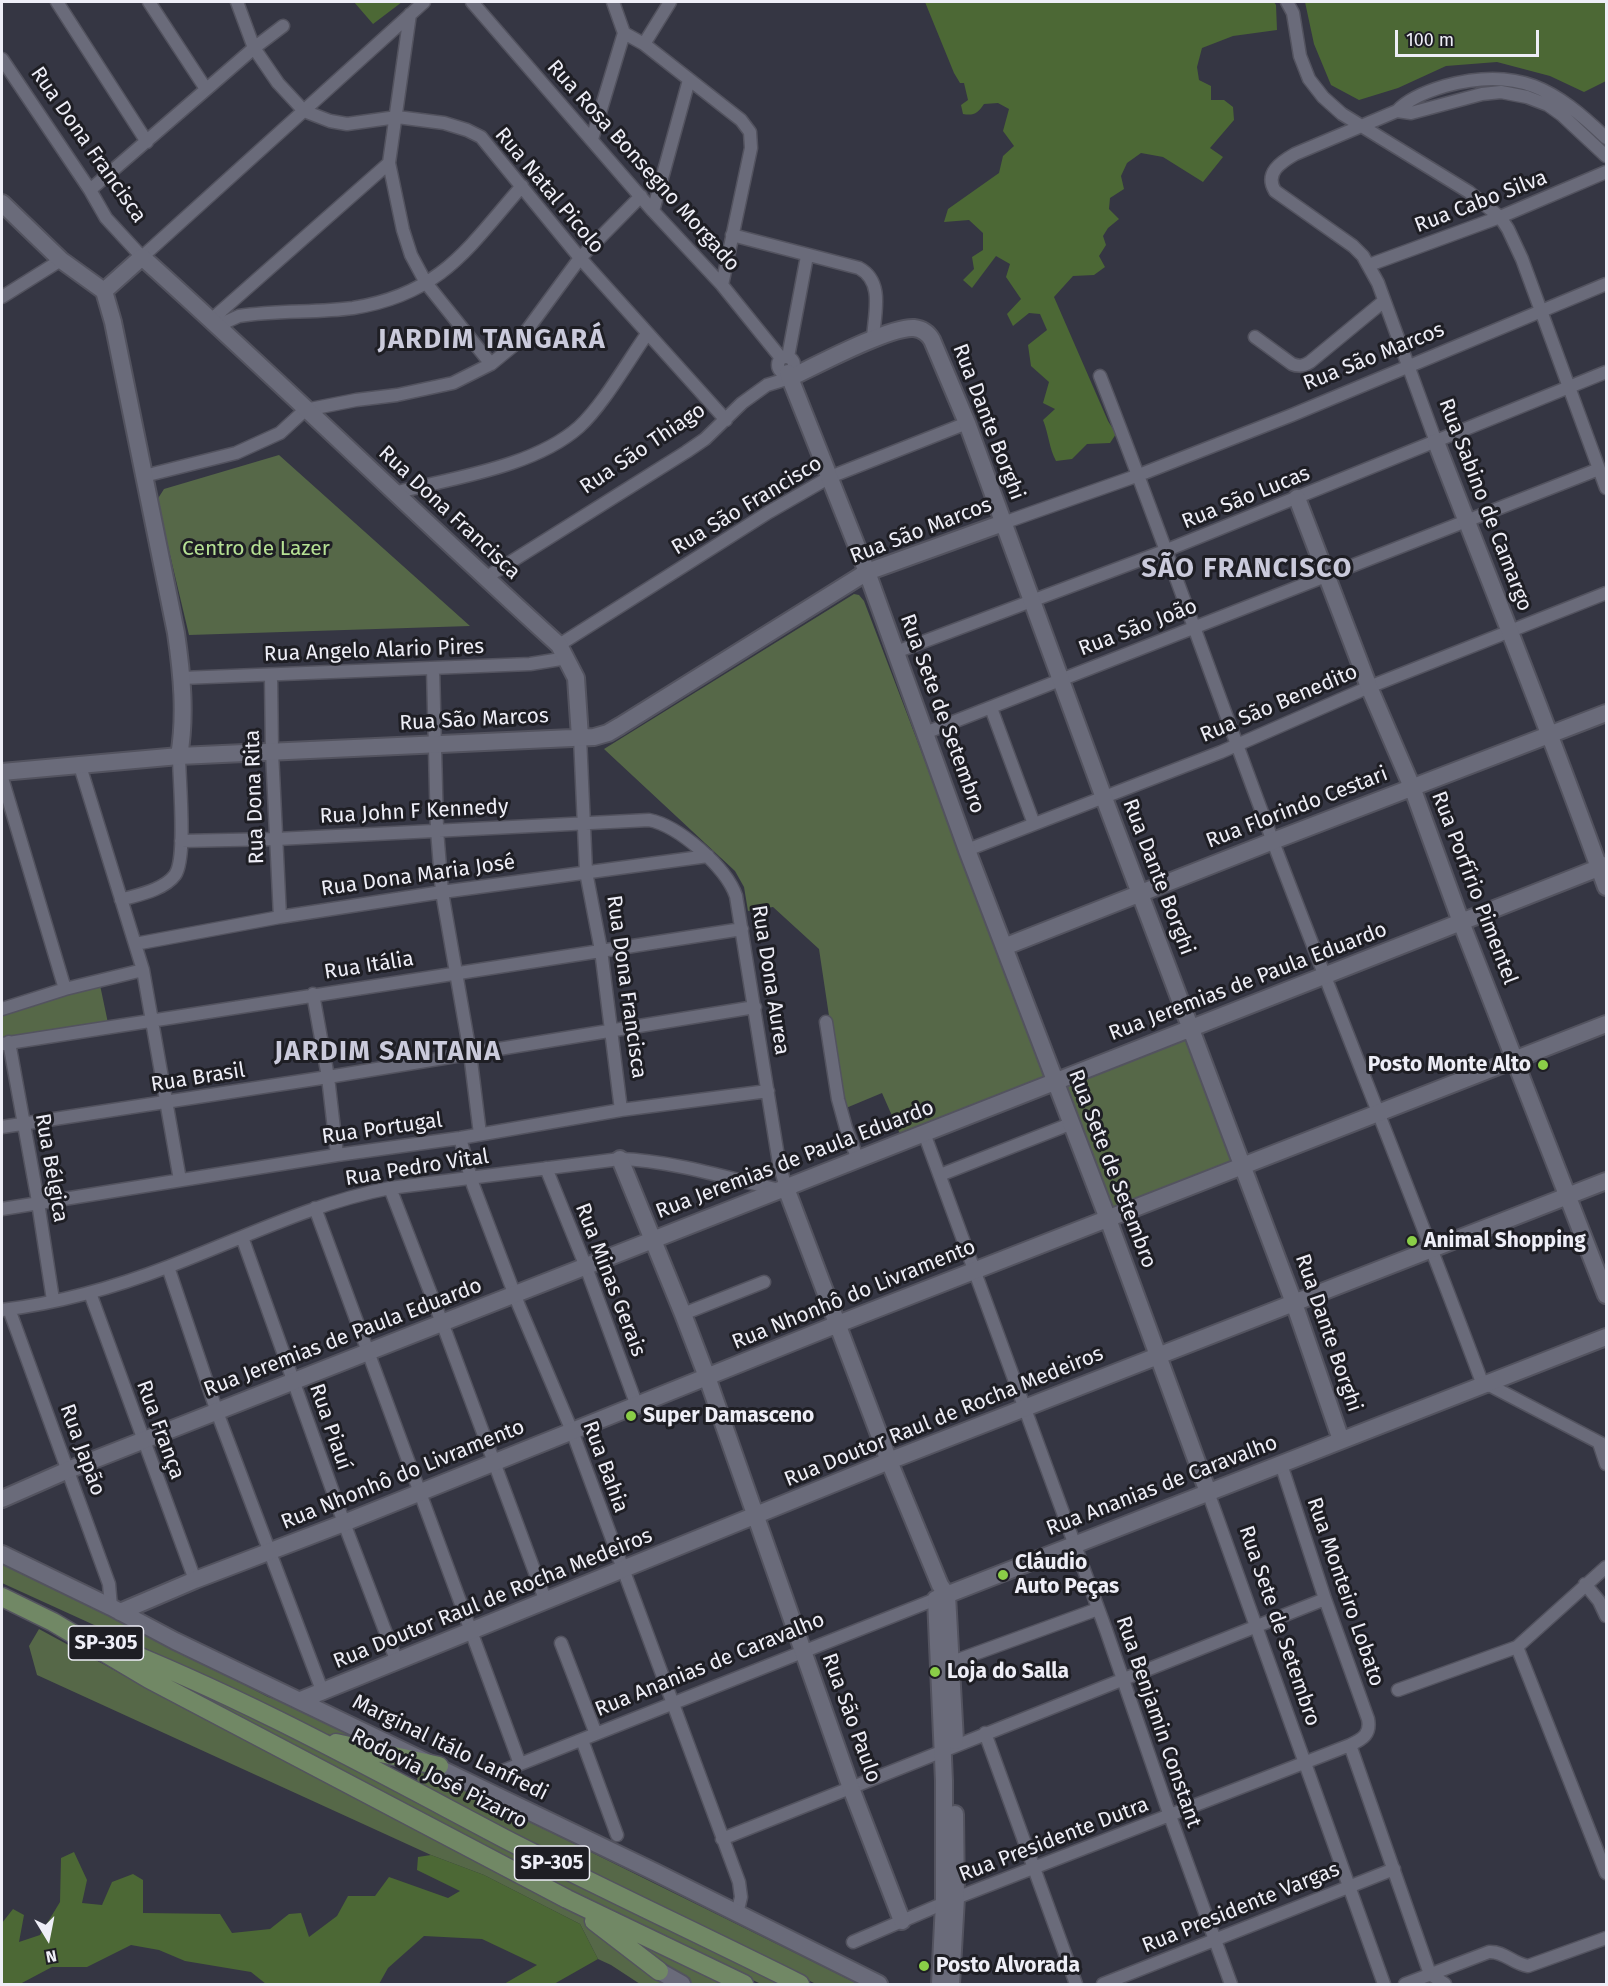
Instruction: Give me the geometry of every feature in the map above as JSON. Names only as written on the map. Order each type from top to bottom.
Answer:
[{"type":"main road","name":"Rodovia José Pizarro","points":[[2,1596],[53,1622],[149,1678],[567,1899],[744,1984]]},
{"type":"main road","name":"Rodovia José Pizarro","points":[[53,1622],[158,1664],[244,1702],[551,1862],[800,1984]]},
{"type":"main road","points":[[307,1736],[439,1767]]},
{"type":"main road","name":"SP-305","points":[[567,1899],[659,1971]]},
{"type":"street","points":[[57,2],[147,142]]},
{"type":"street","points":[[149,2],[206,89]]},
{"type":"street","name":"Rua Natal Picolo","points":[[237,2],[254,48],[272,76],[304,111],[330,121],[347,124],[397,117],[444,123],[481,137],[580,258],[726,420]]},
{"type":"street","points":[[105,291],[424,2]]},
{"type":"street","name":"Rua Rosa Bonsegno Morgado","points":[[472,2],[653,211],[722,285],[787,366]]},
{"type":"street","points":[[592,139],[624,33],[613,2]]},
{"type":"street","points":[[644,44],[670,2]]},
{"type":"street","points":[[1287,2],[1293,13],[1300,56],[1309,79],[1323,97],[1342,114],[1469,192],[1500,218],[1515,243],[1606,488]]},
{"type":"street","points":[[410,14],[390,163],[402,230],[411,255],[426,283],[491,364]]},
{"type":"street","points":[[90,190],[254,48],[283,26]]},
{"type":"street","points":[[624,33],[644,44],[747,126],[752,138],[722,285]]},
{"type":"street","name":"Rua Dona Francisca","points":[[2,58],[90,190],[106,218],[141,257],[563,651],[576,678],[586,872],[601,950],[621,1110]]},
{"type":"street","points":[[1363,127],[1397,111],[1405,102],[1434,89],[1491,78],[1534,86],[1563,99],[1606,138]]},
{"type":"street","points":[[653,211],[689,80]]},
{"type":"street","points":[[1397,111],[1411,114],[1482,93],[1501,92],[1527,97],[1548,105],[1563,115],[1606,156]]},
{"type":"street","name":"Rua Sabino de Camargo","points":[[1363,127],[1295,154],[1277,167],[1271,178],[1272,187],[1353,246],[1370,265],[1508,630],[1603,866],[1606,888]]},
{"type":"street","points":[[215,324],[390,163]]},
{"type":"street","name":"Rua Cabo Silva","points":[[1370,265],[1500,218],[1606,172]]},
{"type":"street","points":[[215,324],[239,316],[352,308],[402,296],[446,270],[462,256],[522,186]]},
{"type":"street","points":[[144,476],[236,453],[280,433],[305,410],[453,383],[491,364],[519,341],[580,258],[641,196]]},
{"type":"street","points":[[2,204],[62,260],[105,291],[169,595],[182,678],[179,863],[174,876],[155,888],[121,900]]},
{"type":"street","points":[[732,236],[859,268],[867,273],[873,279],[876,292],[873,339]]},
{"type":"street","points":[[787,366],[807,255]]},
{"type":"street","points":[[2,297],[62,260]]},
{"type":"street","name":"Rua São Marcos","points":[[2,772],[179,756],[594,737],[621,726],[867,572],[1139,475],[1408,367],[1606,284]]},
{"type":"street","points":[[1255,337],[1292,364],[1304,365],[1384,301]]},
{"type":"street","name":"Rua São Thiago","points":[[485,578],[686,453],[726,420],[742,402],[767,385],[787,366],[905,329],[914,328],[927,332]]},
{"type":"street","name":"Rua Dante Borghi","points":[[927,332],[938,351],[967,423],[1190,1029],[1244,1166],[1341,1440]]},
{"type":"street","points":[[394,493],[494,468],[544,451],[580,426],[600,402],[647,334]]},
{"type":"street","name":"Rua Sete de Setembro","points":[[787,366],[867,572],[967,850],[1108,1219],[1384,1984]]},
{"type":"street","name":"Rua São Lucas","points":[[896,652],[1167,550],[1606,372]]},
{"type":"street","points":[[1100,376],[1167,550],[1273,841],[1483,1385],[1491,1386],[1603,1444],[1606,1464]]},
{"type":"street","name":"Rua São Francisco","points":[[563,651],[769,512],[830,477],[967,423]]},
{"type":"street","name":"Rua São João","points":[[925,733],[1599,469]]},
{"type":"street","name":"Rua Porfírio Pimentel","points":[[1297,498],[1368,687],[1412,787],[1461,922],[1606,1295]]},
{"type":"street","name":"Rua São Benedito","points":[[967,850],[1237,745],[1368,687],[1606,593]]},
{"type":"street","name":"Rua Angelo Alario Pires","points":[[182,678],[530,664],[563,651]]},
{"type":"street","points":[[433,668],[437,830],[442,892],[470,1053],[480,1134]]},
{"type":"street","name":"Rua Dona Rita","points":[[272,676],[272,752],[280,917]]},
{"type":"street","points":[[991,708],[1034,824]]},
{"type":"street","name":"Rua Florindo Cestari","points":[[1004,947],[1606,713]]},
{"type":"street","points":[[80,766],[143,970],[180,1179]]},
{"type":"street","points":[[2,778],[65,989]]},
{"type":"street","name":"Rua John F Kennedy","points":[[181,841],[277,839],[650,820]]},
{"type":"street","name":"Rua Dona Aurea","points":[[650,820],[666,826],[708,856],[732,884],[742,928],[783,1189]]},
{"type":"street","name":"Rua Dona Maria José","points":[[135,944],[280,917],[442,892],[708,856]]},
{"type":"street","name":"Rua Jeremias de Paula Eduardo","points":[[2,1499],[68,1470],[1603,866]]},
{"type":"street","name":"Rua Itália","points":[[5,1043],[742,928]]},
{"type":"street","points":[[2,1009],[65,989],[143,970]]},
{"type":"street","points":[[313,994],[328,1077],[337,1155]]},
{"type":"street","name":"Rua Brasil","points":[[2,1127],[612,1032],[755,1007]]},
{"type":"street","points":[[826,1022],[838,1099],[858,1160]]},
{"type":"street","name":"Rua Nhonhô do Livramento","points":[[116,1609],[344,1523],[838,1324],[1606,1024]]},
{"type":"street","name":"Rua Bélgica","points":[[5,1043],[24,1123],[53,1300]]},
{"type":"street","name":"Rua Portugal","points":[[2,1209],[180,1179],[460,1138],[621,1110],[768,1091]]},
{"type":"street","points":[[940,1175],[1070,1124]]},
{"type":"street","name":"Rua Benjamin Constant","points":[[924,1133],[1026,1408],[1231,1984]]},
{"type":"street","name":"Rua Bahia","points":[[460,1138],[470,1178],[514,1295],[572,1431],[671,1704],[739,1882],[741,1897],[737,1914]]},
{"type":"street","name":"Rua Pedro Vital","points":[[5,1310],[90,1293],[168,1267],[315,1208],[355,1195],[390,1188],[620,1159],[672,1164],[783,1189]]},
{"type":"street","name":"Rua São Paulo","points":[[620,1159],[707,1377],[851,1788],[902,1921]]},
{"type":"street","name":"Rua Minas Gerais","points":[[546,1168],[586,1267],[637,1406]]},
{"type":"street","name":"Rua Doutor Raul de Rocha Medeiros","points":[[301,1700],[889,1461],[1606,1181]]},
{"type":"street","points":[[390,1188],[546,1602]]},
{"type":"street","points":[[783,1189],[838,1324],[889,1461],[938,1578],[942,1597],[949,1747],[951,1984]]},
{"type":"street","points":[[315,1208],[520,1764]]},
{"type":"street","name":"Rua Piauí","points":[[242,1237],[344,1523],[397,1662]]},
{"type":"street","points":[[168,1267],[217,1412],[323,1693]]},
{"type":"street","points":[[683,1314],[764,1282]]},
{"type":"street","name":"Rua França","points":[[90,1293],[195,1580]]},
{"type":"street","name":"Rua Japão","points":[[5,1310],[68,1470],[116,1609]]},
{"type":"street","name":"Rua Ananias de Caravalho","points":[[500,1772],[1606,1336]]},
{"type":"street","name":"Rua Monteiro Lobato","points":[[1281,1464],[1325,1599],[1368,1719],[1368,1733]]},
{"type":"street","name":"Marginal Itálo Lanfredi","points":[[2,1554],[176,1641],[655,1872],[879,1984]]},
{"type":"street","points":[[1398,1690],[1517,1647],[1606,1567]]},
{"type":"street","points":[[1585,1584],[1597,1598],[1606,1616]]},
{"type":"street","points":[[722,1839],[1325,1599]]},
{"type":"street","points":[[946,1664],[1098,1609]]},
{"type":"street","points":[[561,1643],[596,1734]]},
{"type":"street","points":[[1517,1647],[1606,1873]]},
{"type":"street","points":[[986,1733],[1077,1984]]},
{"type":"street","name":"Rua Presidente Dutra","points":[[853,1942],[950,1900],[1304,1764],[1350,1745],[1368,1733]]},
{"type":"street","points":[[582,1740],[618,1835]]},
{"type":"street","points":[[1350,1745],[1430,1974],[1445,1984]]},
{"type":"street","name":"Rua Presidente Vargas","points":[[1103,1984],[1395,1869]]},
{"type":"street","points":[[940,1984],[950,1900]]},
{"type":"street","points":[[1405,1984],[1489,1952],[1503,1954],[1518,1964],[1532,1965],[1606,1938]]},
{"type":"street","points":[[659,1971],[682,1984]]},
{"type":"green space","points":[[354,2],[402,2],[373,24]]},
{"type":"green space","points":[[925,2],[1274,2],[1276,5],[1277,30],[1233,36],[1202,48],[1197,67],[1199,80],[1211,86],[1211,100],[1224,100],[1233,107],[1234,120],[1210,148],[1223,157],[1203,182],[1163,157],[1141,153],[1127,163],[1121,176],[1124,189],[1110,198],[1109,209],[1119,219],[1108,228],[1103,236],[1106,245],[1099,256],[1105,267],[1094,275],[1073,276],[1054,297],[1108,421],[1116,434],[1110,443],[1087,444],[1072,459],[1056,461],[1043,420],[1055,409],[1043,403],[1049,382],[1031,366],[1028,345],[1047,330],[1040,314],[1029,313],[1013,326],[1007,314],[1021,299],[1006,277],[1010,264],[996,256],[972,288],[963,280],[974,269],[972,257],[983,250],[983,233],[969,220],[944,222],[948,209],[999,173],[1003,156],[1014,146],[1003,131],[1009,109],[998,103],[984,104],[975,113],[963,114],[961,105],[968,100],[964,83],[960,83],[954,73]]},
{"type":"green space","points":[[1305,2],[1606,2],[1606,81],[1584,92],[1550,76],[1497,62],[1446,66],[1398,88],[1359,100],[1331,85],[1314,44]]},
{"type":"green space","name":"Centro de Lazer","points":[[279,455],[470,626],[189,635],[157,500],[164,489]]},
{"type":"green space","points":[[854,594],[859,595],[864,601],[1046,1079],[900,1134],[882,1093],[846,1108],[842,1103],[819,949],[773,907],[748,911],[744,887],[735,871],[604,749]]},
{"type":"green space","points":[[100,985],[108,1023],[2,1039],[2,1015]]},
{"type":"green space","points":[[1186,1039],[1233,1163],[1110,1209],[1067,1087]]},
{"type":"green space","points":[[2,1563],[97,1608],[268,1697],[294,1705],[393,1753],[311,1729],[160,1655],[2,1583]]},
{"type":"green space","points":[[39,1629],[138,1683],[563,1901],[673,1984],[640,1984],[598,1959],[580,1924],[484,1875],[431,1855],[37,1675],[29,1646]]},
{"type":"green space","points":[[157,1669],[782,1984],[761,1984],[607,1910],[352,1775],[182,1691]]},
{"type":"green space","points":[[418,1772],[439,1777],[858,1984],[816,1984],[577,1868],[430,1790],[417,1782]]},
{"type":"green space","points":[[74,1852],[87,1880],[82,1903],[102,1905],[112,1882],[133,1874],[143,1880],[143,1913],[220,1914],[232,1933],[270,1929],[289,1914],[301,1913],[309,1937],[337,1916],[348,1896],[375,1896],[389,1877],[448,1898],[460,1891],[417,1870],[418,1857],[431,1855],[484,1875],[580,1924],[598,1959],[554,1984],[504,1984],[537,1965],[482,1939],[424,1936],[388,1968],[379,1984],[266,1984],[251,1972],[185,1961],[159,1950],[131,1945],[87,1967],[52,1967],[20,1984],[2,1984],[2,1923],[13,1909],[24,1915],[19,1942],[40,1935],[60,1902],[61,1858]]},
{"type":"green space","points":[[639,1944],[661,1952],[727,1984],[692,1984],[663,1968]]},
{"type":"place","name":"Posto Monte Alto","points":[[1543,1065]]},
{"type":"place","name":"Animal Shopping","points":[[1412,1241]]},
{"type":"place","name":"Super Damasceno","points":[[631,1416]]},
{"type":"place","name":"Cláudio Auto Peças","points":[[1003,1575]]},
{"type":"place","name":"Loja do Salla","points":[[935,1672]]},
{"type":"place","name":"Posto Alvorada","points":[[924,1966]]},
{"type":"district","name":"JARDIM TANGARÁ","points":[[492,340]]},
{"type":"district","name":"SÃO FRANCISCO","points":[[1247,569]]},
{"type":"district","name":"JARDIM SANTANA","points":[[388,1052]]}]
